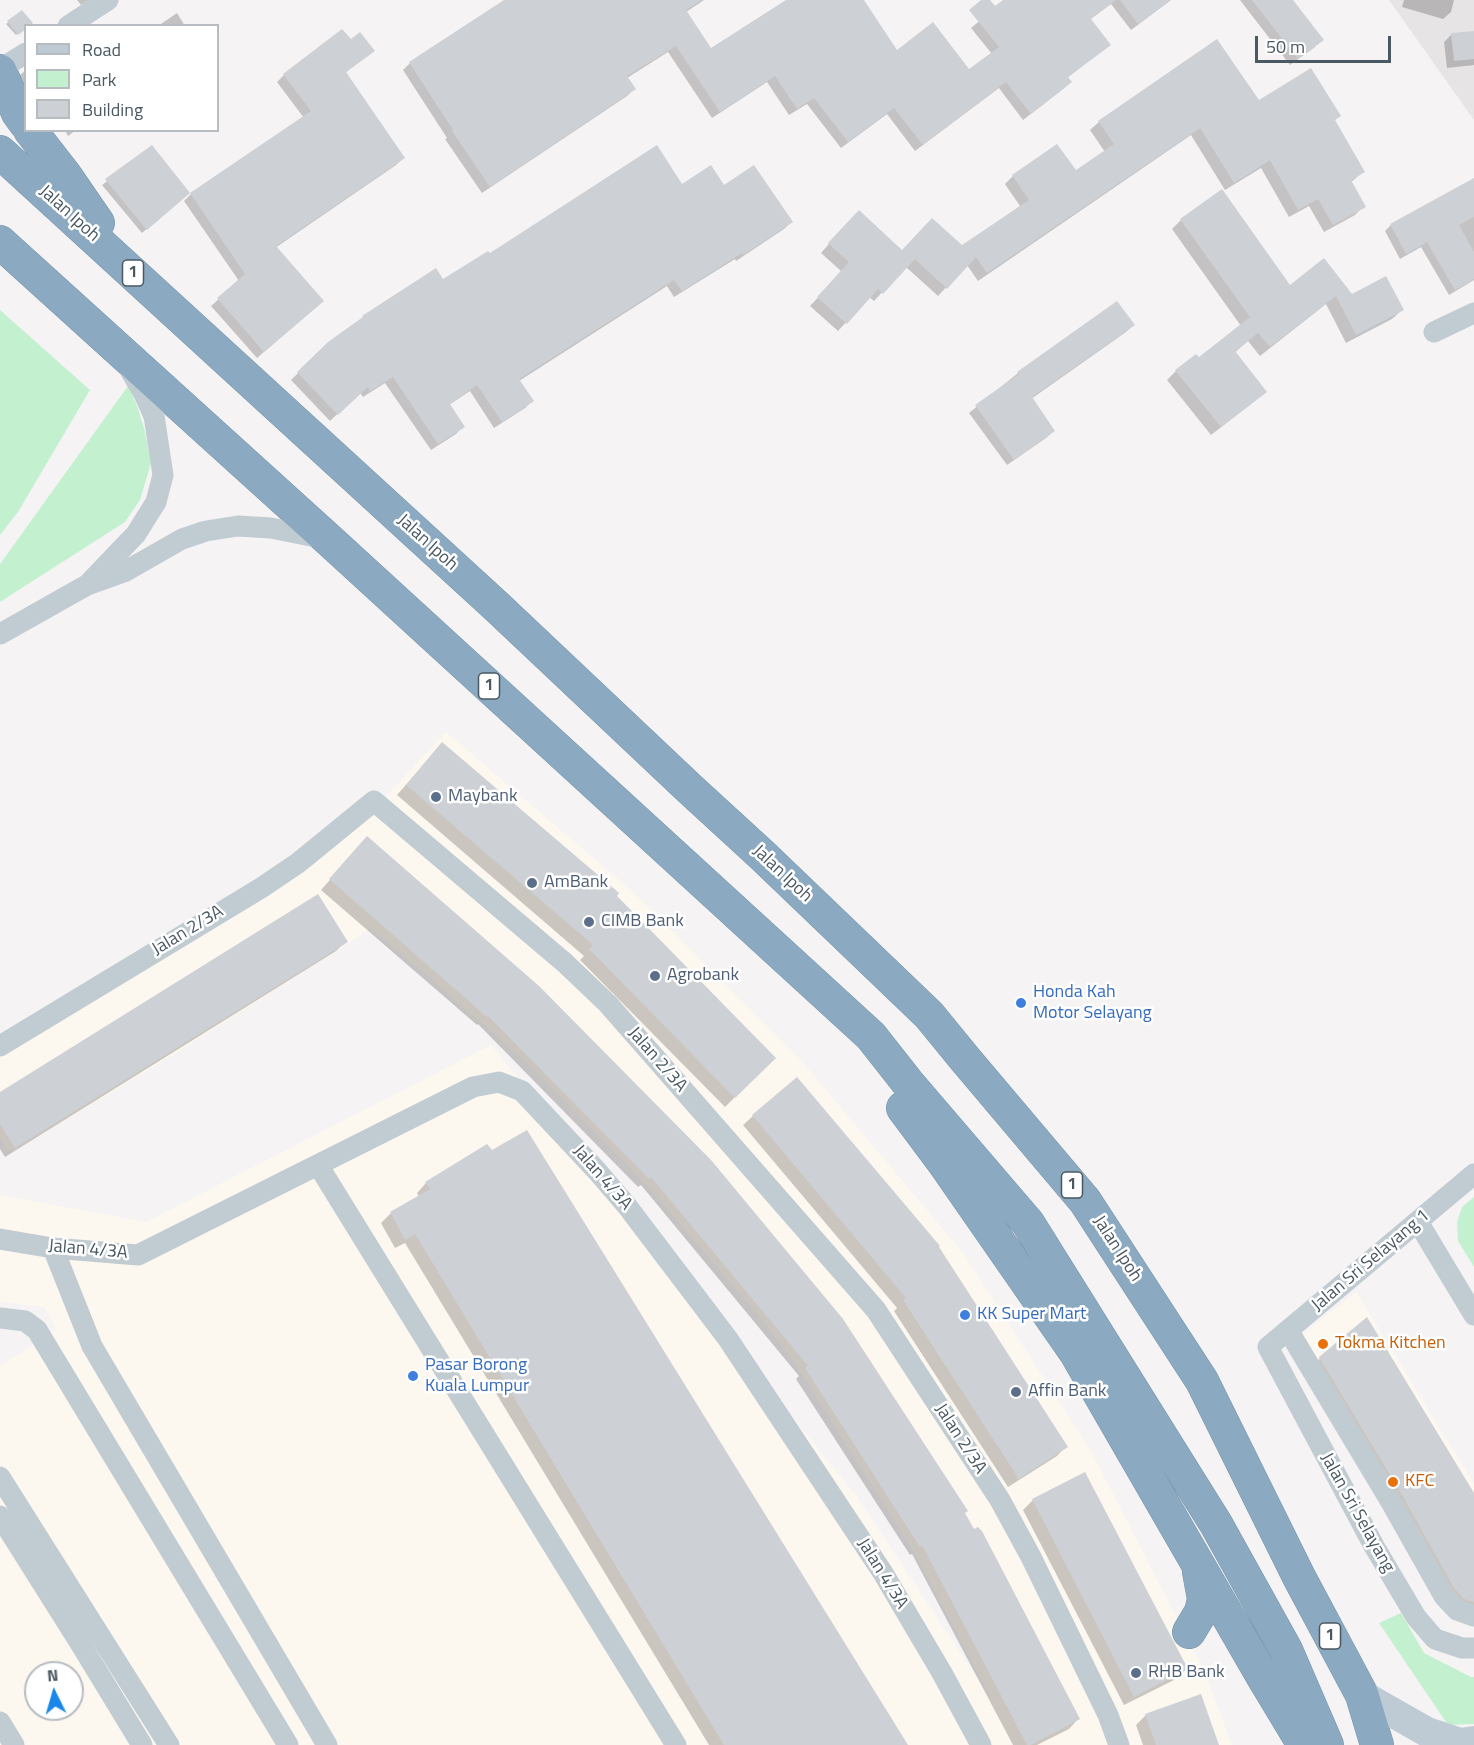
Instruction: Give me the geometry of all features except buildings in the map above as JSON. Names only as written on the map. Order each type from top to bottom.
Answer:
[{"type":"highway","points":[[0,70],[18,113],[24,121]]},
{"type":"highway","points":[[0,96],[2,105],[0,108]]},
{"type":"highway","points":[[32,132],[65,175],[134,274]]},
{"type":"highway","name":"Jalan Ipoh","points":[[0,152],[495,604],[929,1014],[1085,1201],[1195,1371],[1299,1577],[1362,1695],[1377,1745]]},
{"type":"highway","name":"1","points":[[0,242],[871,1036],[908,1083],[1028,1222],[1216,1524],[1286,1650],[1327,1745]]},
{"type":"highway","points":[[871,1036],[894,1096],[944,1163],[1076,1353],[1263,1677],[1305,1745]]},
{"type":"highway","points":[[1189,1632],[1201,1612],[1204,1599],[1197,1562]]},
{"type":"main road","points":[[1362,1695],[1427,1731],[1460,1743],[1474,1741]]},
{"type":"street","points":[[71,24],[108,0]]},
{"type":"street","points":[[0,70],[24,54]]},
{"type":"street","points":[[1434,332],[1474,313]]},
{"type":"street","points":[[87,585],[136,534],[156,502],[163,475],[153,416],[144,394],[105,336]]},
{"type":"street","points":[[0,634],[87,585],[126,571],[182,539],[206,531],[238,526],[271,528],[329,540]]},
{"type":"street","name":"Jalan 2/3A","points":[[0,1046],[261,888],[298,863],[374,801],[565,963],[608,1004],[876,1310],[1000,1500],[1031,1557],[1098,1694],[1119,1745]]},
{"type":"street","name":"Jalan 4/3A","points":[[0,1239],[53,1248],[138,1255],[473,1087],[499,1082],[522,1091],[627,1206],[728,1339],[883,1573],[981,1745]]},
{"type":"street","points":[[318,1165],[676,1745]]},
{"type":"street","name":"Jalan Sri Selayang 1","points":[[1268,1347],[1474,1174]]},
{"type":"street","points":[[1418,1222],[1474,1315]]},
{"type":"street","points":[[53,1248],[92,1346],[327,1745]]},
{"type":"street","points":[[0,1318],[25,1321],[37,1330],[288,1745]]},
{"type":"street","name":"Jalan Sri Selayang","points":[[1288,1330],[1391,1502],[1444,1596],[1457,1610],[1474,1616]]},
{"type":"street","name":"Jalan Sri Selayang","points":[[1268,1347],[1374,1546],[1416,1617],[1435,1639],[1462,1648],[1474,1648]]},
{"type":"street","points":[[0,1477],[169,1745]]},
{"type":"street","points":[[0,1516],[142,1745]]},
{"type":"street","points":[[0,1722],[14,1745]]},
{"type":"shaded area","points":[[1389,0],[1474,0],[1474,120]]},
{"type":"shaded area","points":[[446,732],[633,892],[804,1064],[963,1253],[1092,1453],[1204,1671],[1232,1745],[0,1745],[0,1366],[57,1329],[44,1307],[0,1302],[0,1195],[146,1222],[491,1045],[857,1497],[995,1705],[913,1550],[793,1360],[760,1317],[648,1187],[533,1068],[370,929],[179,1051],[14,1151],[6,1148],[0,1138],[0,1054],[375,810]]},
{"type":"shaded area","points":[[1356,1292],[1474,1484],[1474,1613],[1457,1608],[1299,1337]]},
{"type":"green space","points":[[0,310],[90,390],[18,512],[0,535]]},
{"type":"green space","points":[[128,386],[144,428],[151,463],[140,500],[125,522],[0,602],[0,564]]},
{"type":"green space","points":[[1474,1197],[1474,1267],[1458,1241],[1457,1222],[1462,1207]]},
{"type":"green space","points":[[1401,1613],[1424,1653],[1474,1677],[1474,1724],[1448,1725],[1379,1623]]},
{"type":"place","name":"Maybank","points":[[436,797]]},
{"type":"place","name":"AmBank","points":[[532,883]]},
{"type":"place","name":"CIMB Bank","points":[[589,922]]},
{"type":"place","name":"Agrobank","points":[[655,976]]},
{"type":"place","name":"Honda Kah Motor Selayang","points":[[1021,1003]]},
{"type":"place","name":"KK Super Mart","points":[[965,1315]]},
{"type":"place","name":"Tokma Kitchen","points":[[1323,1344]]},
{"type":"place","name":"Pasar Borong Kuala Lumpur","points":[[413,1376]]},
{"type":"place","name":"Affin Bank","points":[[1016,1392]]},
{"type":"place","name":"KFC","points":[[1393,1482]]},
{"type":"place","name":"RHB Bank","points":[[1136,1673]]}]
